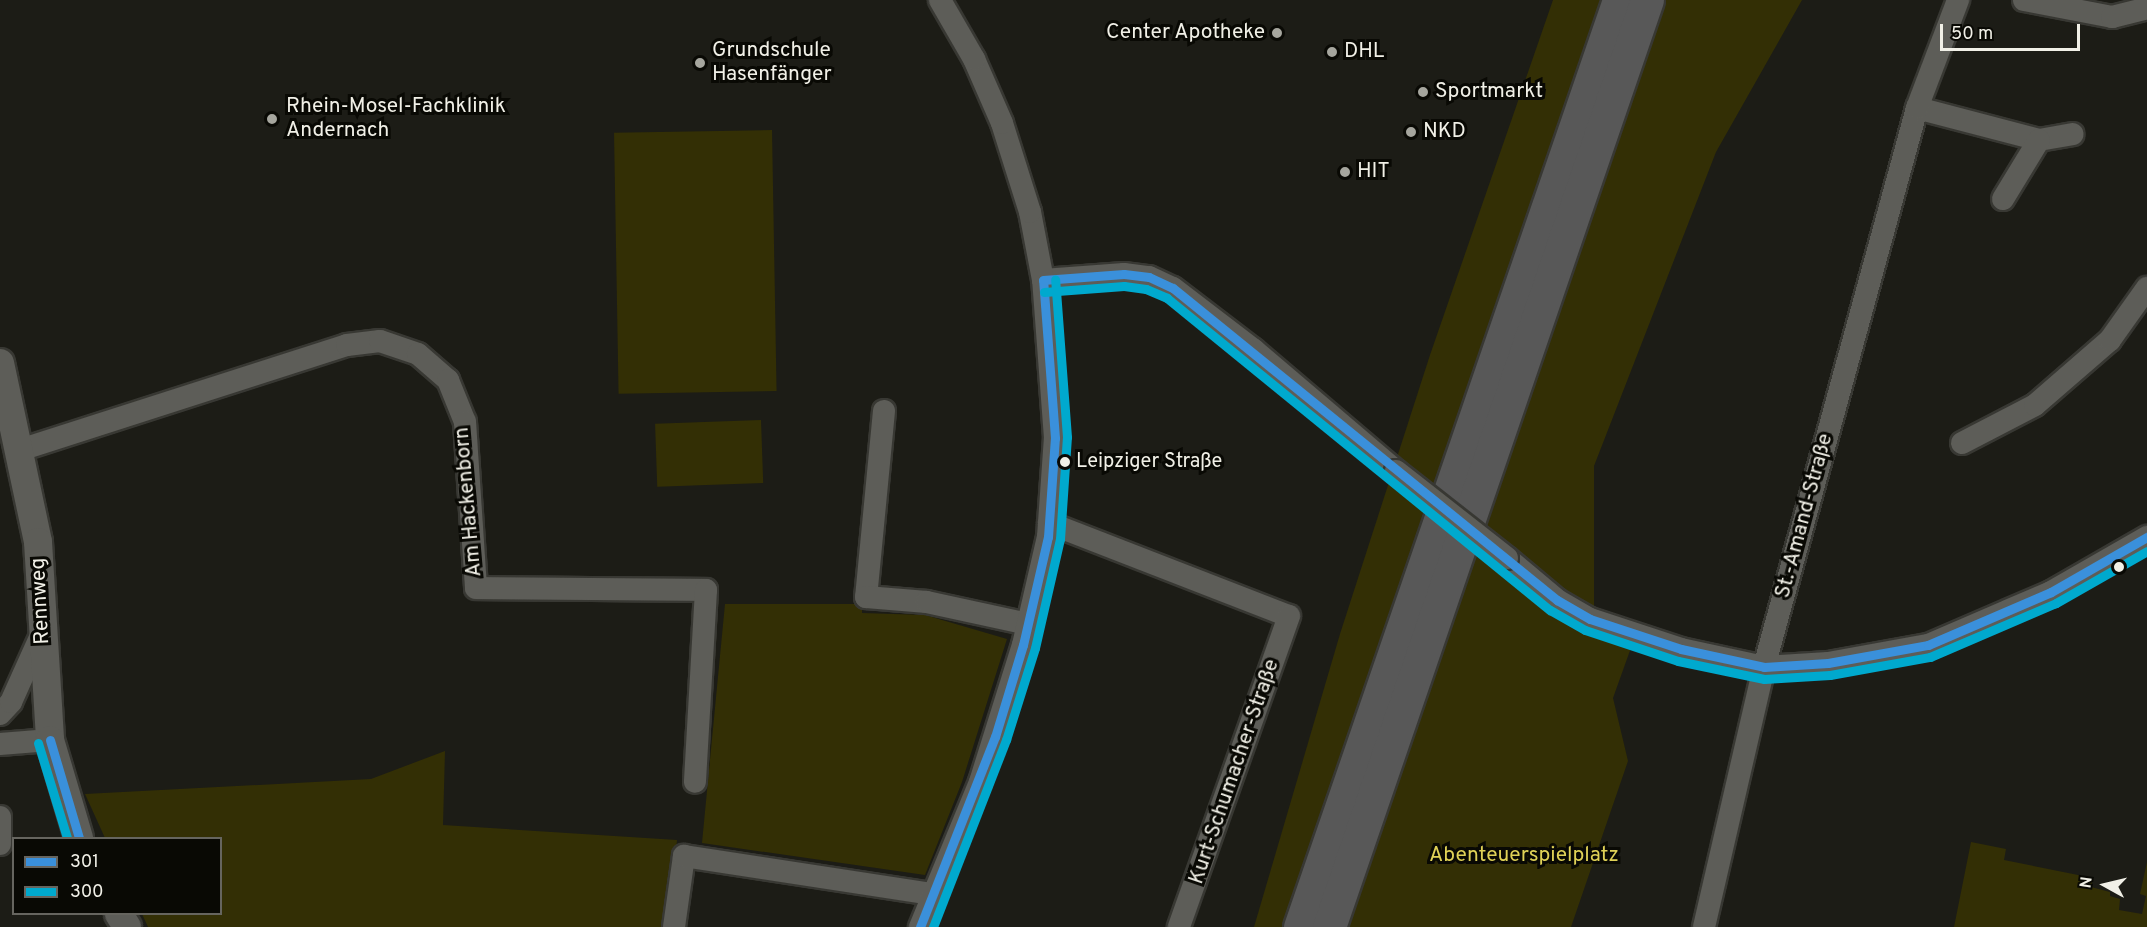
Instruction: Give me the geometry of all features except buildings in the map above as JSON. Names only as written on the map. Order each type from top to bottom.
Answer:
[{"type":"highway","points":[[1300,927],[1619,0]]},
{"type":"highway","points":[[1329,927],[1647,0]]},
{"type":"street","points":[[920,927],[980,782],[1028,624],[1049,523],[1055,438],[1043,280],[1030,212],[1002,123],[974,58],[940,0]]},
{"type":"street","name":"St.-Amand-Straße","points":[[1704,927],[1764,667],[1917,108],[1958,0]]},
{"type":"street","points":[[2024,0],[2112,17],[2147,8]]},
{"type":"street","points":[[1917,108],[2039,140],[2072,134]]},
{"type":"street","points":[[2003,199],[2039,140]]},
{"type":"street","points":[[1043,280],[1125,274],[1149,277],[1173,288],[1254,350],[1396,471],[1557,600],[1590,619],[1681,649],[1764,667],[1828,663],[1928,645],[2051,592],[2147,537]]},
{"type":"street","points":[[1962,443],[2034,405],[2110,340],[2147,288]]},
{"type":"street","name":"Am Hackenborn","points":[[20,450],[347,345],[380,341],[418,354],[448,380],[465,422],[476,588],[706,590],[694,782]]},
{"type":"street","name":"Rennweg","points":[[0,363],[38,542],[50,740],[79,837]]},
{"type":"street","points":[[884,411],[866,597],[927,602],[1028,624]]},
{"type":"street","name":"Kurt-Schumacher-Straße","points":[[1049,523],[1289,616],[1179,927]]},
{"type":"street","points":[[0,714],[11,702],[42,633]]},
{"type":"street","points":[[0,744],[50,740]]},
{"type":"street","points":[[0,817],[0,844]]},
{"type":"street","points":[[674,927],[684,856],[933,894]]},
{"type":"green space","points":[[1553,0],[1601,0],[1588,62],[1290,927],[1254,927],[1340,634],[1430,355]]},
{"type":"green space","name":"Abenteuerspielplatz","points":[[1664,0],[1802,0],[1716,152],[1594,466],[1594,630],[1632,645],[1613,698],[1628,761],[1571,927],[1338,927]]},
{"type":"green space","points":[[772,130],[777,391],[619,394],[614,133]]},
{"type":"green space","points":[[761,420],[763,483],[657,487],[655,424]]},
{"type":"green space","points":[[725,604],[862,604],[862,613],[925,615],[1007,639],[962,782],[925,875],[702,843]]},
{"type":"green space","points":[[445,751],[443,825],[677,840],[667,927],[148,927],[142,915],[222,915],[222,837],[105,837],[85,794],[371,779]]},
{"type":"green space","points":[[1971,842],[2006,849],[2004,860],[2093,878],[2091,887],[2110,892],[2110,896],[2120,899],[2119,910],[2142,914],[2146,896],[2140,894],[2147,862],[2147,927],[1954,927]]},
{"type":"transit line","name":"301","points":[[1043,280],[1124,274],[1149,277],[1173,288],[1557,600],[1590,619],[1681,649],[1764,667],[1828,663],[1928,645],[2051,592],[2147,537]]},
{"type":"transit line","name":"300","points":[[933,927],[1006,740],[1035,648],[1060,539],[1067,437],[1055,279]]},
{"type":"transit line","name":"301","points":[[920,927],[995,737],[1023,645],[1048,537],[1055,438],[1043,280]]},
{"type":"transit line","name":"300","points":[[1044,292],[1124,286],[1146,289],[1167,298],[1550,610],[1585,630],[1678,661],[1764,679],[1830,675],[1930,657],[2056,603],[2147,551]]},
{"type":"transit line","name":"301","points":[[50,740],[79,837]]},
{"type":"transit line","name":"300","points":[[38,743],[67,837]]},
{"type":"place","name":"Center Apotheke","points":[[1277,33]]},
{"type":"place","name":"DHL","points":[[1332,52]]},
{"type":"place","name":"Grundschule Hasenfänger","points":[[700,63]]},
{"type":"place","name":"Sportmarkt","points":[[1423,92]]},
{"type":"place","name":"Rhein-Mosel-Fachklinik Andernach","points":[[272,119]]},
{"type":"place","name":"NKD","points":[[1411,132]]},
{"type":"place","name":"HIT","points":[[1345,172]]},
{"type":"place","name":"Leipziger Straße","points":[[1065,462]]}]
